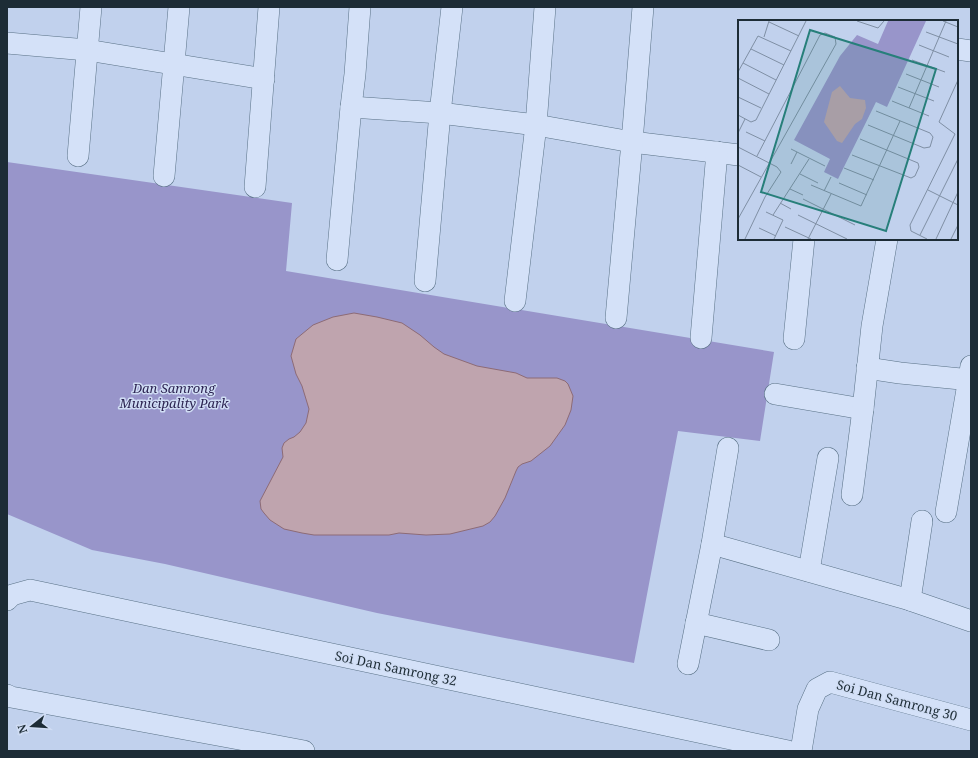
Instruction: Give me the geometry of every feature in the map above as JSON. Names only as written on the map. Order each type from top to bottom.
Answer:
[{"type":"street","points":[[78,156],[91,7]]},
{"type":"street","points":[[164,176],[179,7]]},
{"type":"street","points":[[255,187],[269,7]]},
{"type":"street","points":[[337,260],[360,7]]},
{"type":"street","points":[[425,281],[440,113],[452,7]]},
{"type":"street","points":[[515,301],[536,125],[545,7]]},
{"type":"street","points":[[616,318],[643,7]]},
{"type":"street","points":[[7,43],[87,50],[264,79]]},
{"type":"street","points":[[958,49],[971,51]]},
{"type":"street","points":[[351,107],[440,113],[536,125],[632,142],[738,155]]},
{"type":"street","points":[[701,338],[717,152]]},
{"type":"street","points":[[794,340],[804,240]]},
{"type":"street","points":[[852,495],[872,326],[887,240]]},
{"type":"street","points":[[867,368],[900,373],[970,375],[946,512]]},
{"type":"street","points":[[775,394],[863,410]]},
{"type":"street","points":[[688,664],[712,544],[728,448]]},
{"type":"street","points":[[810,571],[828,458]]},
{"type":"street","points":[[910,600],[922,521]]},
{"type":"street","points":[[712,544],[910,600],[971,621]]},
{"type":"street","name":"Soi Dan Samrong 32","points":[[7,600],[12,595],[30,590],[788,751]]},
{"type":"street","points":[[696,623],[769,640]]},
{"type":"street","name":"Soi Dan Samrong 30","points":[[801,751],[808,709],[817,689],[830,682],[971,720]]},
{"type":"street","points":[[7,695],[11,697],[304,751]]},
{"type":"green space","name":"Dan Samrong Municipality Park","points":[[7,162],[292,203],[286,271],[774,352],[760,441],[678,431],[634,663],[377,613],[165,564],[92,550],[7,514]]},
{"type":"shaded area","points":[[354,313],[402,323],[444,354],[477,366],[516,373],[527,378],[557,378],[568,384],[573,396],[571,410],[565,425],[550,446],[531,461],[518,467],[505,498],[490,522],[483,526],[450,534],[426,535],[399,533],[389,535],[314,535],[284,529],[270,520],[261,509],[260,501],[283,457],[282,448],[284,443],[300,432],[306,423],[309,409],[291,356],[296,339],[313,325],[333,317]]}]
